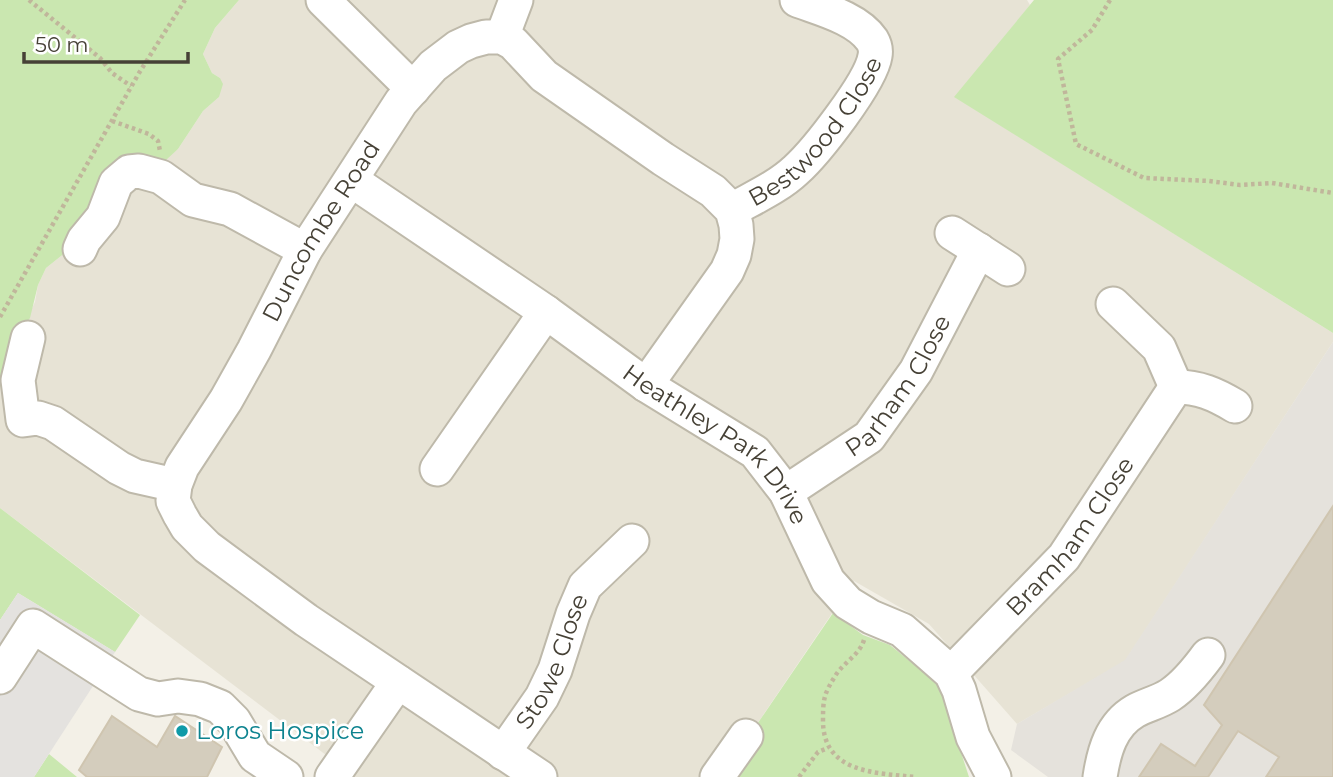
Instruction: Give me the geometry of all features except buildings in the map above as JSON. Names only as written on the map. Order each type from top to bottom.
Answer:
[{"type":"street","points":[[323,0],[413,89]]},
{"type":"street","points":[[516,0],[502,37],[513,43],[544,76],[713,191],[732,210],[737,239],[727,271],[646,385]]},
{"type":"street","name":"Bestwood Close","points":[[732,210],[794,172],[818,147],[860,86],[875,55],[871,38],[855,25],[835,14],[797,0]]},
{"type":"street","name":"Duncombe Road","points":[[175,485],[189,455],[226,400],[305,250],[401,102],[433,66],[458,47],[486,37],[502,37]]},
{"type":"street","points":[[80,249],[103,217],[116,183],[129,172],[139,171],[161,177],[193,200],[230,209],[305,250]]},
{"type":"street","name":"Heathley Park Drive","points":[[351,180],[546,312],[646,385],[755,452],[786,492],[828,581],[848,603],[871,618],[902,630],[951,673],[973,737],[994,777]]},
{"type":"street","name":"Parham Close","points":[[786,492],[869,437],[916,371],[965,242],[1008,269]]},
{"type":"street","points":[[1113,304],[1159,348],[1176,387],[1189,387],[1215,394],[1235,406]]},
{"type":"street","points":[[437,469],[546,312]]},
{"type":"street","points":[[28,338],[18,380],[23,420],[37,418],[53,424],[119,468],[135,476],[175,485],[173,501],[195,537],[306,620],[540,777]]},
{"type":"street","name":"Bramham Close","points":[[951,673],[1064,557],[1176,387]]},
{"type":"street","name":"Stowe Close","points":[[503,753],[542,697],[555,670],[585,586],[632,541]]},
{"type":"street","points":[[0,677],[33,626],[139,694],[158,699],[178,696],[200,699],[220,708],[234,721],[255,756],[286,777]]},
{"type":"street","points":[[1100,777],[1110,736],[1121,722],[1172,694],[1208,655]]},
{"type":"street","points":[[332,777],[398,682]]},
{"type":"street","points":[[717,777],[746,736]]},
{"type":"path","points":[[29,0],[100,58],[112,73],[131,86]]},
{"type":"path","points":[[0,317],[131,86],[184,0]]},
{"type":"path","points":[[1110,0],[1093,30],[1058,59],[1076,144],[1144,178],[1240,185],[1272,183],[1333,193]]},
{"type":"path","points":[[112,121],[149,134],[158,141],[161,177]]},
{"type":"path","points":[[871,618],[862,648],[838,670],[823,696],[823,727],[828,748],[849,765],[871,772],[916,777]]},
{"type":"path","points":[[799,777],[818,752],[828,748]]},
{"type":"shaded area","points":[[239,0],[1027,0],[1030,5],[955,97],[1333,333],[1333,342],[1125,661],[1017,724],[929,624],[854,581],[721,777],[355,777],[0,508],[0,387],[4,386],[5,363],[35,302],[38,285],[46,268],[66,252],[88,219],[178,149],[203,111],[219,97],[220,78],[212,73],[203,54],[215,28]]},
{"type":"shaded area","points":[[1333,342],[1333,777],[1048,777],[1011,750],[1017,724],[1125,660]]},
{"type":"shaded area","points":[[18,593],[115,652],[34,777],[0,777],[0,620]]},
{"type":"green space","points":[[0,0],[239,0],[215,28],[203,54],[212,73],[220,78],[223,84],[219,97],[203,111],[178,149],[166,160],[147,161],[66,252],[46,268],[38,285],[30,318],[19,333],[5,363],[4,386],[0,387]]},
{"type":"green space","points":[[1034,0],[1333,0],[1333,333],[954,97]]},
{"type":"green space","points":[[0,508],[140,615],[115,652],[18,593],[0,620]]},
{"type":"green space","points":[[833,613],[863,635],[890,645],[939,685],[969,777],[721,777]]},
{"type":"green space","points":[[49,754],[77,777],[34,777]]},
{"type":"place","name":"Loros Hospice","points":[[182,731]]}]
